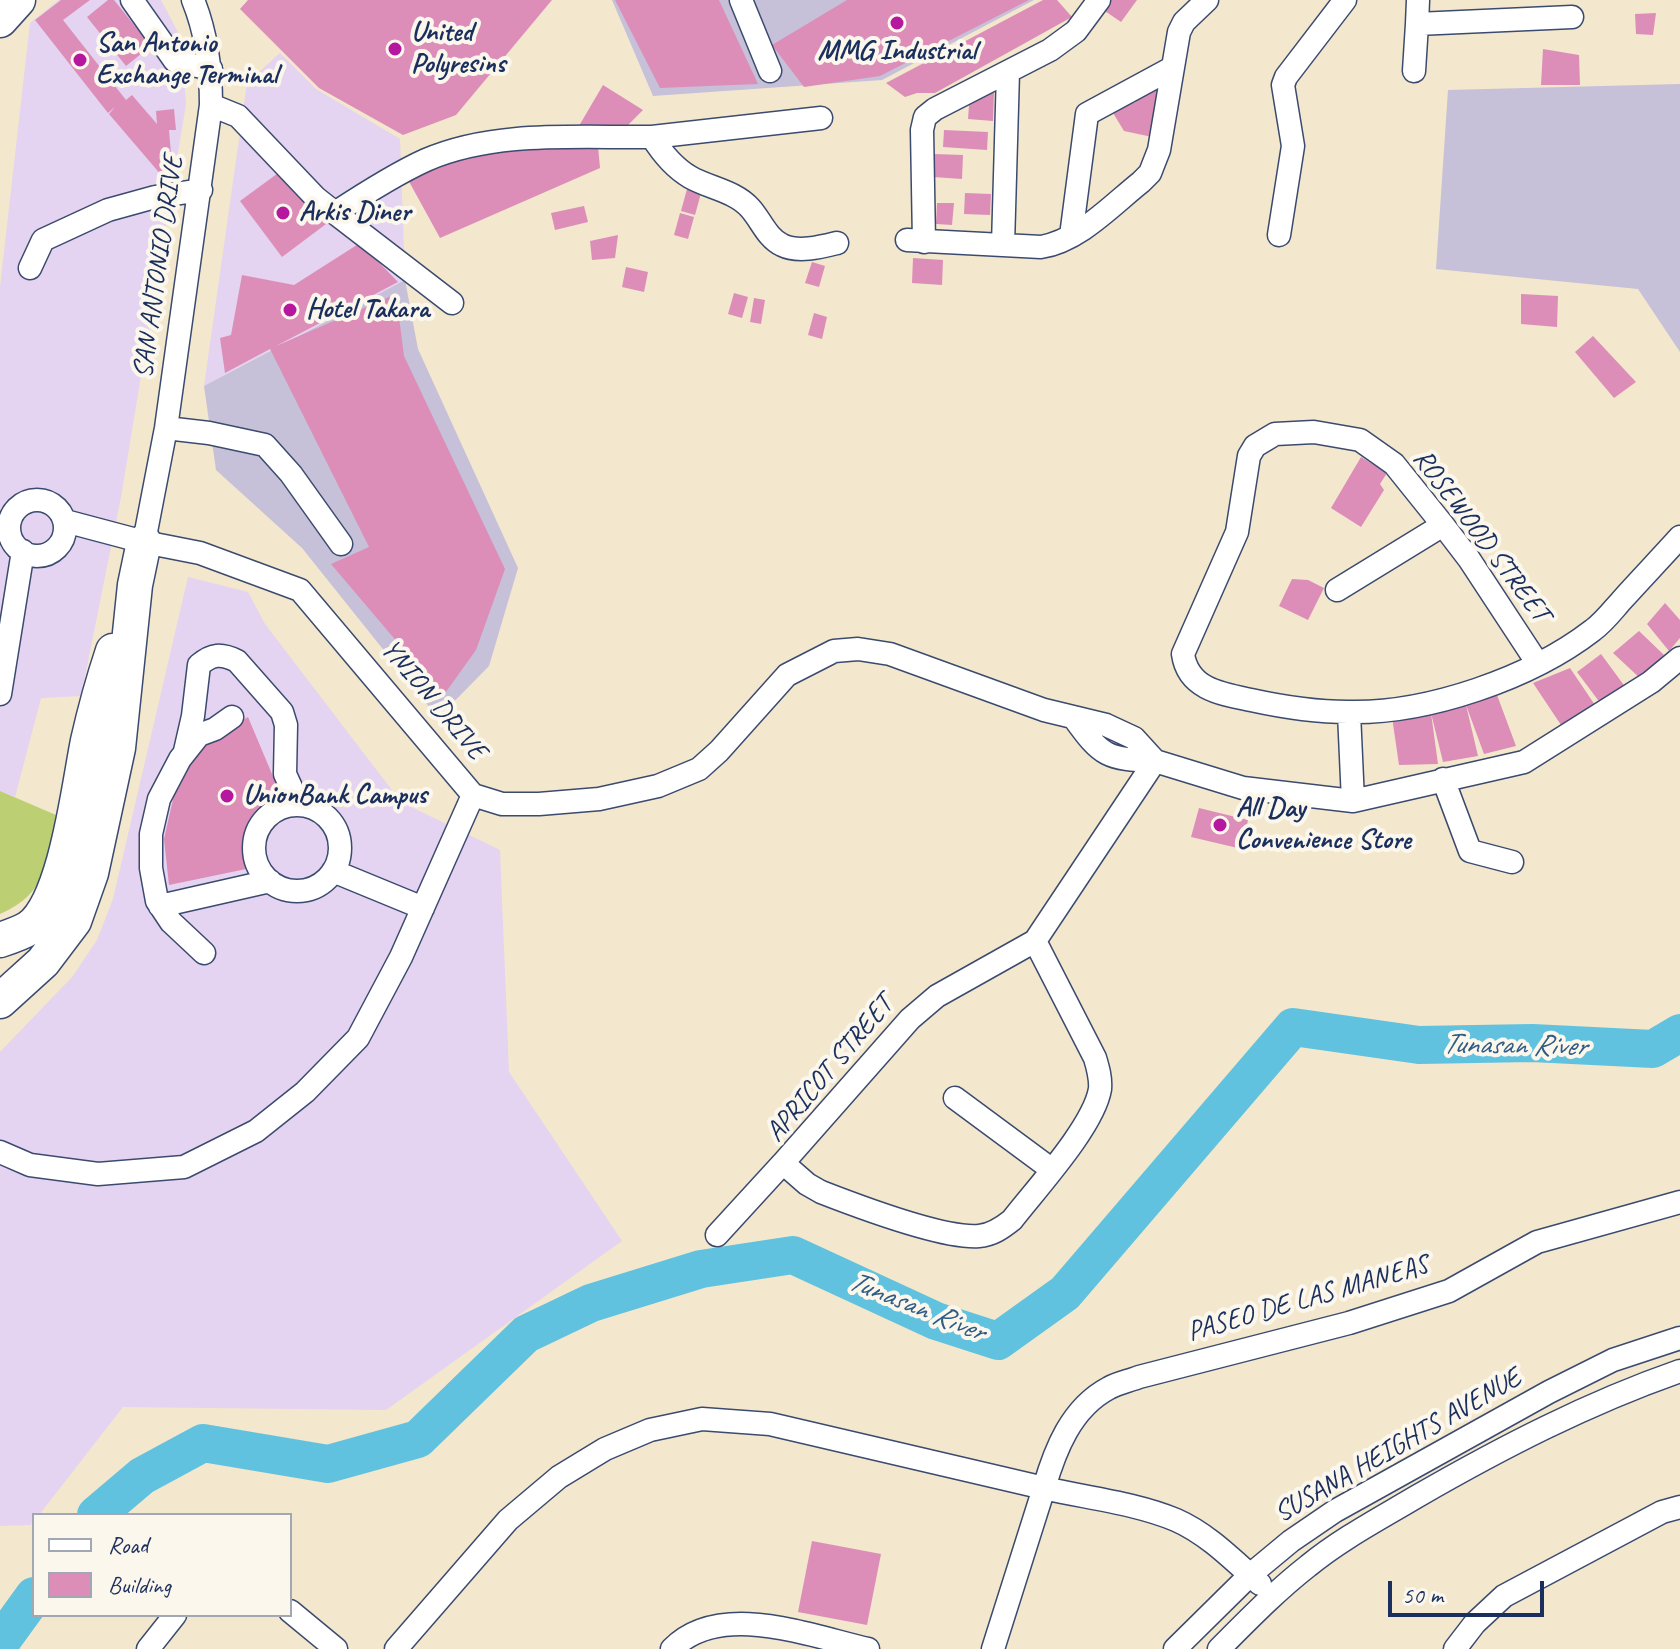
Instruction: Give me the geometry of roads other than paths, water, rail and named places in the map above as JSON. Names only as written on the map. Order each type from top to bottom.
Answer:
[{"type":"highway","points":[[0,20],[18,0]]},
{"type":"highway","points":[[0,1001],[43,962],[74,921],[87,885],[118,748],[135,585],[144,542]]},
{"type":"highway","points":[[0,940],[30,928],[54,890],[70,834],[103,681],[135,585]]},
{"type":"street","points":[[132,0],[164,50],[175,61],[211,69]]},
{"type":"street","name":"SAN ANTONIO DRIVE","points":[[144,542],[166,428],[211,105],[211,69],[202,23],[193,0]]},
{"type":"street","points":[[741,0],[770,71]]},
{"type":"street","points":[[1099,0],[1076,31],[1050,50],[925,117],[916,241],[1041,247],[1056,245],[1150,173],[1159,150],[1172,68],[1184,22],[1207,0]]},
{"type":"street","points":[[1279,235],[1293,146],[1283,85],[1345,0]]},
{"type":"street","points":[[1414,71],[1418,0]]},
{"type":"street","points":[[1417,24],[1572,17]]},
{"type":"street","points":[[1071,236],[1087,114],[1172,68]]},
{"type":"street","points":[[1003,245],[1008,72]]},
{"type":"street","points":[[211,105],[238,116],[316,198],[452,303]]},
{"type":"street","points":[[335,213],[427,160],[467,147],[516,139],[652,137],[821,118]]},
{"type":"street","points":[[652,137],[667,160],[689,177],[739,199],[750,208],[773,239],[785,247],[816,249],[837,243]]},
{"type":"street","points":[[30,268],[43,240],[108,210],[155,197],[201,190]]},
{"type":"street","points":[[166,428],[265,445],[291,474],[341,544]]},
{"type":"street","name":"ROSEWOOD STREET","points":[[1349,713],[1280,707],[1227,695],[1197,684],[1184,664],[1185,644],[1237,532],[1249,456],[1263,439],[1275,434],[1314,432],[1360,440],[1394,464],[1469,559],[1538,664]]},
{"type":"street","points":[[29,501],[47,501],[55,506],[65,521],[62,540],[49,553],[40,555],[23,551],[16,545],[9,528],[14,511],[29,501]]},
{"type":"street","name":"YNION DRIVE","points":[[65,521],[200,553],[300,590],[473,795],[502,804],[599,799],[658,786],[699,769],[787,675],[834,651],[858,649],[890,654],[1044,710],[1120,731],[1134,738],[1155,761]]},
{"type":"street","points":[[1337,590],[1443,525]]},
{"type":"street","points":[[1353,801],[1349,713],[1409,707],[1469,692],[1538,664],[1594,630],[1680,537]]},
{"type":"street","points":[[0,694],[23,551]]},
{"type":"street","points":[[185,751],[199,665],[217,654],[228,656],[237,661],[282,712],[286,725],[285,774],[299,805]]},
{"type":"street","points":[[1074,718],[1094,746],[1109,755],[1155,761],[1243,788],[1353,801],[1524,762],[1651,682],[1680,658]]},
{"type":"street","points":[[204,953],[171,922],[157,901],[151,868],[151,834],[159,799],[185,751],[199,735],[232,717]]},
{"type":"street","name":"APRICOT STREET","points":[[1035,941],[1095,1058],[1100,1089],[1087,1122],[1012,1220],[998,1231],[981,1236],[961,1236],[821,1192],[783,1163],[910,1019],[937,996],[1035,941],[1155,761]]},
{"type":"street","points":[[1443,779],[1470,851],[1512,862]]},
{"type":"street","points":[[0,1152],[30,1165],[98,1174],[184,1167],[256,1131],[305,1092],[358,1038],[401,957],[473,795]]},
{"type":"street","points":[[299,805],[320,811],[335,828],[340,850],[333,871],[320,884],[304,890],[286,889],[270,881],[256,861],[256,836],[263,822],[275,811],[299,805]]},
{"type":"street","points":[[333,871],[423,908]]},
{"type":"street","points":[[160,906],[270,881]]},
{"type":"street","points":[[955,1098],[1051,1169]]},
{"type":"street","points":[[717,1235],[783,1163]]},
{"type":"street","name":"PASEO DE LAS MANEAS","points":[[993,1649],[1055,1450],[1086,1405],[1108,1388],[1139,1377],[1349,1323],[1449,1291],[1537,1242],[1680,1202]]},
{"type":"street","name":"SUSANA HEIGHTS AVENUE","points":[[1175,1649],[1250,1575],[1291,1541],[1335,1511],[1457,1442],[1613,1360],[1680,1338]]},
{"type":"street","name":"SUSANA HEIGHTS AVENUE","points":[[1219,1649],[1273,1595],[1349,1537],[1466,1469],[1568,1416],[1680,1371]]},
{"type":"street","points":[[396,1649],[518,1511],[559,1477],[605,1449],[650,1430],[702,1419],[770,1424],[1146,1511],[1178,1521],[1206,1537],[1273,1595]]},
{"type":"street","points":[[1455,1649],[1475,1623],[1504,1596],[1662,1512],[1680,1507]]},
{"type":"street","points":[[292,1613],[336,1649]]},
{"type":"street","points":[[148,1649],[173,1617]]},
{"type":"street","points":[[672,1649],[701,1629],[735,1623],[771,1627],[868,1649]]},
{"type":"waterway","name":"Tunasan River","points":[[98,1513],[142,1476],[203,1443],[328,1464],[418,1439],[526,1334],[591,1303],[701,1269],[793,1255],[936,1321],[998,1341],[1065,1293],[1293,1027],[1419,1045],[1532,1043],[1653,1049],[1680,1033]]},
{"type":"waterway","name":"Tunasan River","points":[[0,1643],[32,1599]]},
{"type":"place","name":"MMG Industrial","points":[[897,23]]},
{"type":"place","name":"United Polyresins","points":[[395,49]]},
{"type":"place","name":"San Antonio Exchange Terminal","points":[[80,60]]},
{"type":"place","name":"Arkis Diner","points":[[283,213]]},
{"type":"place","name":"Hotel Takara","points":[[290,310]]},
{"type":"place","name":"UnionBank Campus","points":[[227,796]]},
{"type":"place","name":"All Day Convenience Store","points":[[1220,825]]}]
